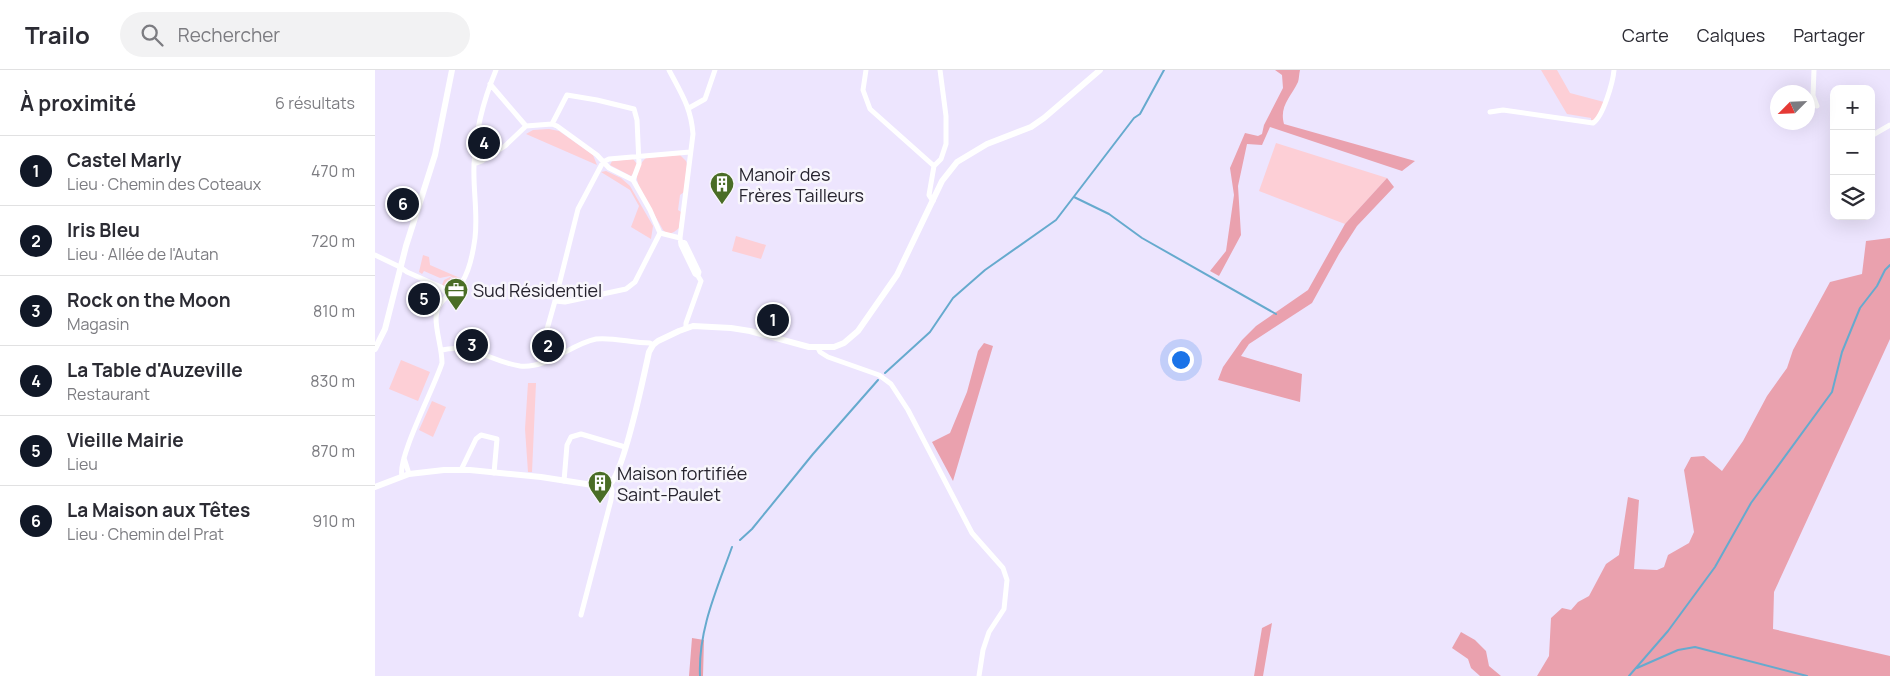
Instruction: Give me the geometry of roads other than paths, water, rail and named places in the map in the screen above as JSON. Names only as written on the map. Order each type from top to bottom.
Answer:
[{"type":"street","points":[[375,349],[385,329],[400,267],[435,155],[452,70]]},
{"type":"street","points":[[402,476],[401,469],[407,447],[442,363],[442,350],[436,318],[439,306],[447,294],[455,289],[465,276],[471,260],[477,209],[474,164],[475,144],[483,103],[496,70]]},
{"type":"street","points":[[669,70],[689,108],[693,134],[681,245],[701,282],[686,324],[687,328]]},
{"type":"street","points":[[689,108],[705,99],[715,70]]},
{"type":"street","points":[[866,70],[863,90],[870,109],[934,166]]},
{"type":"street","points":[[933,201],[929,195],[934,166],[941,159],[946,144],[946,116],[940,70]]},
{"type":"street","points":[[375,486],[409,474],[461,470],[599,486],[610,484],[616,477],[635,412],[649,352],[653,345],[687,328],[705,326],[731,328],[818,348],[839,346],[849,340],[858,332],[897,275],[948,172],[957,162],[976,149],[1031,127],[1100,70]]},
{"type":"street","points":[[1491,112],[1503,110],[1593,123],[1601,112],[1614,70]]},
{"type":"street","points":[[1814,70],[1813,96],[1817,106]]},
{"type":"street","points":[[490,84],[526,126]]},
{"type":"street","points":[[553,124],[567,95],[630,107],[636,113],[639,164],[633,180]]},
{"type":"street","points":[[474,164],[505,146],[526,126],[553,124],[563,129],[617,172],[633,180],[650,210],[660,233]]},
{"type":"street","points":[[1875,134],[1890,125]]},
{"type":"street","points":[[541,363],[540,354],[579,209],[603,162],[609,159],[690,152]]},
{"type":"street","points":[[660,233],[681,239]]},
{"type":"street","points":[[555,301],[565,302],[626,289],[635,282],[660,233]]},
{"type":"street","points":[[375,255],[441,287],[447,294]]},
{"type":"street","points":[[442,350],[463,348],[521,366],[541,363],[595,340],[604,339],[650,343],[653,345]]},
{"type":"street","points":[[818,348],[820,352],[828,357],[879,375],[891,384],[908,410],[971,533],[1003,568],[1007,580],[1004,609],[989,632],[983,650],[979,676]]},
{"type":"street","points":[[564,481],[567,445],[571,436],[581,434],[625,447]]},
{"type":"street","points":[[461,470],[476,439],[481,435],[497,438],[494,473]]},
{"type":"street","points":[[404,457],[409,474]]},
{"type":"street","points":[[581,615],[611,500],[612,491],[610,484]]},
{"type":"waterway","points":[[885,373],[930,332],[953,298],[985,270],[1056,220],[1134,118],[1140,114],[1164,70]]},
{"type":"waterway","points":[[1074,197],[1109,214],[1142,238],[1276,314]]},
{"type":"waterway","points":[[1629,676],[1668,631],[1715,567],[1751,503],[1832,392],[1842,352],[1860,308],[1890,265]]},
{"type":"waterway","points":[[740,540],[752,529],[813,454],[878,380]]},
{"type":"waterway","points":[[700,676],[700,659],[705,626],[732,547]]},
{"type":"waterway","points":[[1637,668],[1678,650],[1695,647],[1807,676]]},
{"type":"place","name":"La Table d'Auzeville","points":[[484,143]]},
{"type":"place","name":"La Maison aux Têtes","points":[[403,204]]},
{"type":"place","name":"Manoir des Frères Tailleurs","points":[[722,205]]},
{"type":"place","name":"Vieille Mairie","points":[[424,299]]},
{"type":"place","name":"Sud Résidentiel","points":[[456,311]]},
{"type":"place","name":"Castel Marly","points":[[773,320]]},
{"type":"place","name":"Rock on the Moon","points":[[472,345]]},
{"type":"place","name":"Iris Bleu","points":[[548,346]]},
{"type":"place","name":"Maison fortifiée Saint-Paulet","points":[[600,504]]}]
